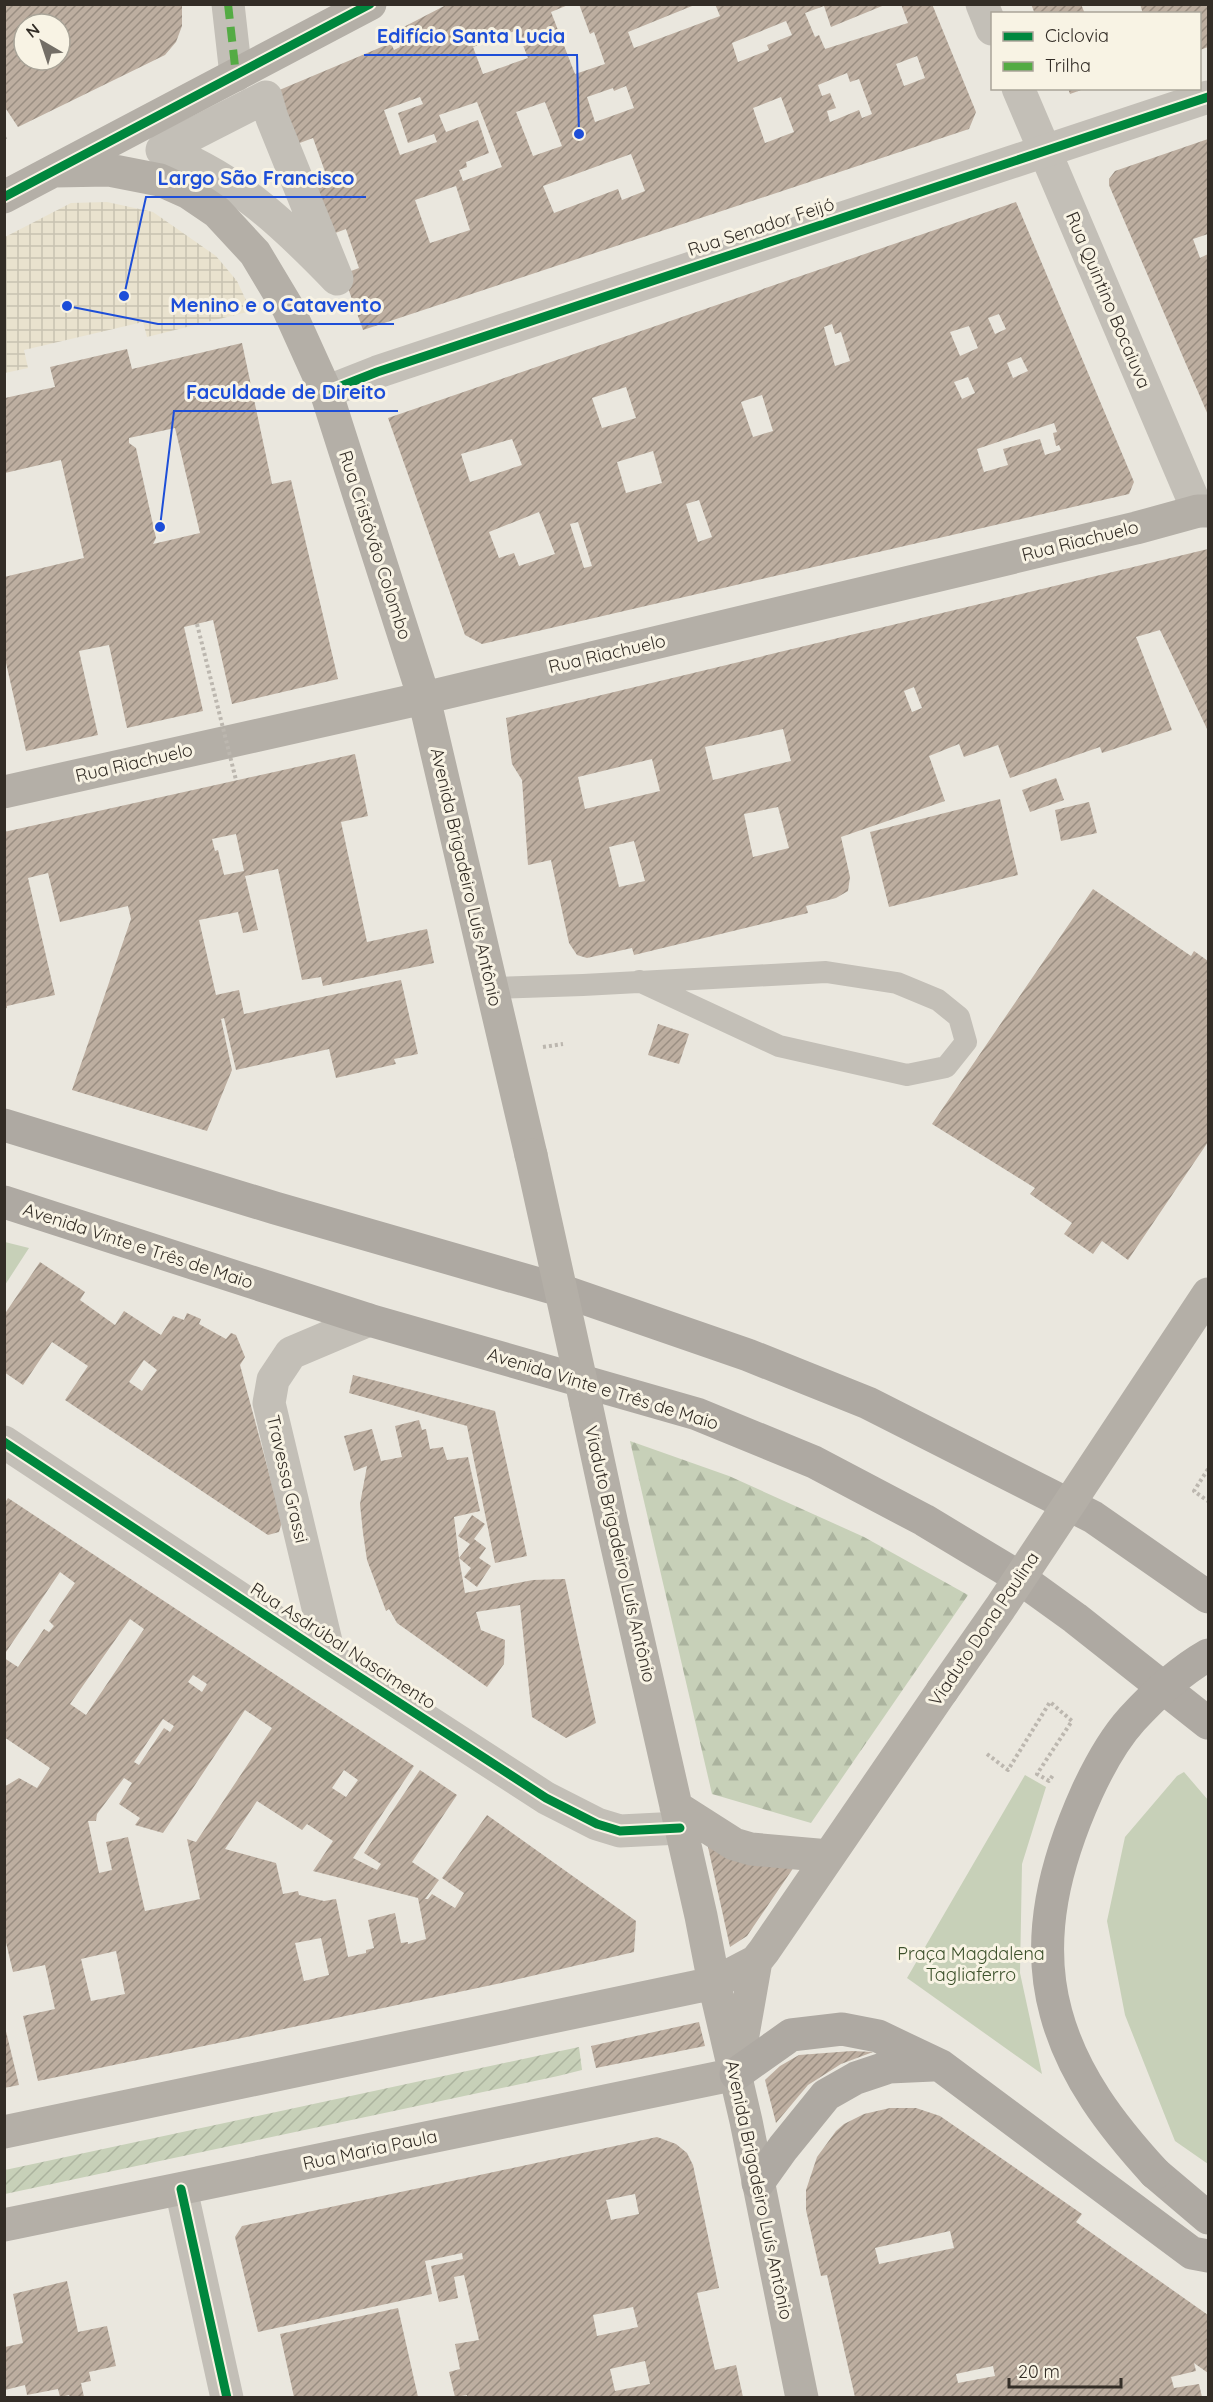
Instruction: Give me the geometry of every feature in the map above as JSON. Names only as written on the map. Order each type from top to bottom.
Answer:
[{"type":"highway","points":[[4,1125],[275,1208],[563,1291],[748,1354],[868,1403],[1093,1517],[1209,1597]]},
{"type":"highway","name":"Avenida Vinte e Três de Maio","points":[[4,1202],[369,1320],[697,1414],[814,1462],[924,1520],[1017,1576],[1075,1618],[1209,1723]]},
{"type":"highway","points":[[1209,1655],[1173,1680],[1131,1719],[1106,1755],[1075,1820],[1062,1854],[1050,1908],[1047,1948],[1056,2012],[1078,2072],[1124,2139],[1155,2173],[1209,2218]]},
{"type":"highway","points":[[735,2074],[791,2036],[842,2029],[878,2036],[941,2066],[1192,2253],[1209,2256]]},
{"type":"highway","points":[[758,2183],[826,2095],[856,2078],[889,2067],[923,2064],[941,2066]]},
{"type":"main road","points":[[4,197],[370,4]]},
{"type":"main road","name":"Rua Cristóvão Colombo","points":[[54,171],[109,170],[160,180],[189,193],[217,212],[255,254],[273,280],[288,309],[326,392],[424,698]]},
{"type":"main road","name":"Rua Riachuelo","points":[[4,792],[424,698],[1204,511]]},
{"type":"main road","name":"Avenida Brigadeiro Luís Antônio","points":[[424,698],[507,1055]]},
{"type":"main road","name":"Viaduto Brigadeiro Luís Antônio","points":[[507,1055],[701,1916],[714,1983]]},
{"type":"main road","name":"Viaduto Dona Paulina","points":[[735,2074],[756,1961],[1000,1608],[1209,1294]]},
{"type":"main road","points":[[678,1818],[751,1850],[829,1856]]},
{"type":"main road","name":"Viaduto Dona Paulina","points":[[714,1983],[756,1961]]},
{"type":"main road","points":[[4,2132],[714,1983]]},
{"type":"main road","name":"Avenida Brigadeiro Luís Antônio","points":[[714,1983],[802,2397]]},
{"type":"main road","name":"Rua Maria Paula","points":[[4,2225],[735,2074]]},
{"type":"street","points":[[228,4],[236,75]]},
{"type":"street","points":[[982,4],[991,24]]},
{"type":"street","name":"Rua Quintino Bocaiuva","points":[[1019,90],[1204,511]]},
{"type":"street","points":[[266,97],[272,118],[337,279],[290,230],[258,204],[216,174],[162,150],[266,97]]},
{"type":"street","name":"Rua Senador Feijó","points":[[326,392],[377,372],[1209,98]]},
{"type":"street","name":"Travessa Grassi","points":[[330,1658],[269,1403],[273,1380],[291,1353],[369,1320]]},
{"type":"street","name":"Rua Asdrúbal Nascimento","points":[[4,1442],[546,1798],[597,1824],[620,1831],[678,1818]]},
{"type":"street","points":[[180,2189],[227,2397]]},
{"type":"lane","points":[[492,988],[583,986],[639,981],[826,972],[897,983],[938,1000],[959,1017],[966,1042],[946,1068],[907,1075],[779,1046],[639,981]]},
{"type":"path","points":[[197,624],[236,780]]},
{"type":"path","points":[[1209,1469],[1194,1491],[1209,1501]]},
{"type":"path","points":[[987,1754],[1008,1770],[1050,1702],[1072,1721],[1037,1774],[1049,1781],[1055,1772]]},
{"type":"green space","points":[[4,1242],[29,1248],[5,1285]]},
{"type":"green space","points":[[630,1441],[729,1476],[864,1537],[968,1595],[811,1823],[712,1794]]},
{"type":"green space","points":[[1184,1772],[1208,1800],[1208,2164],[1175,2141],[1125,2015],[1107,1921],[1125,1837],[1177,1776]]},
{"type":"green space","name":"Praça Magdalena Tagliaferro","points":[[1025,1775],[1046,1787],[1022,1864],[1020,1973],[1042,2074],[907,1978]]},
{"type":"green space","points":[[579,2047],[582,2070],[5,2194],[5,2170]]},
{"type":"shaded area","points":[[107,202],[153,212],[216,256],[237,281],[251,311],[147,337],[143,322],[24,350],[28,368],[5,373],[5,237],[71,203]]},
{"type":"building","points":[[4,4],[182,4],[182,26],[176,42],[165,55],[18,127],[4,106]]},
{"type":"building","points":[[448,4],[568,5],[551,12],[575,74],[605,64],[594,32],[590,34],[579,4],[697,4],[628,32],[634,48],[720,16],[715,4],[887,4],[831,27],[824,6],[805,13],[815,37],[819,35],[825,49],[908,23],[901,4],[932,4],[976,112],[969,129],[363,330],[343,274],[359,268],[346,229],[330,235],[312,186],[328,180],[313,138],[297,144],[277,91],[391,43],[394,50],[400,47],[394,32]],"holes":[[[786,21],[792,35],[767,45],[769,50],[738,62],[732,43]],[[517,30],[528,58],[483,74],[473,47]],[[917,56],[925,78],[904,86],[896,64]],[[847,73],[850,82],[859,79],[872,114],[862,118],[859,110],[830,122],[827,111],[836,108],[830,93],[822,96],[818,85]],[[626,86],[634,108],[595,122],[587,97]],[[420,97],[423,104],[398,113],[408,143],[434,134],[437,142],[400,155],[384,110]],[[781,97],[794,132],[765,143],[753,108]],[[477,102],[502,167],[463,181],[459,170],[467,167],[466,162],[489,153],[478,120],[446,132],[439,115]],[[545,102],[562,146],[533,156],[516,112]],[[631,154],[645,191],[622,200],[618,189],[554,213],[543,186]],[[456,186],[470,230],[430,243],[415,200]]]},
{"type":"building","points":[[1031,4],[1081,4],[1084,12],[1034,12]]},
{"type":"building","points":[[1140,4],[1208,4],[1208,47],[1201,50],[1201,12],[1142,12]]},
{"type":"building","points":[[1069,90],[1081,90],[1070,94]]},
{"type":"building","points":[[1208,139],[1208,234],[1193,239],[1200,258],[1208,254],[1208,415],[1109,185],[1109,179],[1115,171]]},
{"type":"building","points":[[1016,202],[1134,482],[1129,494],[482,644],[465,635],[388,418]],"holes":[[[999,314],[1006,329],[995,334],[988,318]],[[832,324],[835,334],[841,332],[850,361],[835,366],[824,327]],[[969,326],[978,348],[960,356],[950,332]],[[1021,357],[1028,371],[1013,378],[1007,363]],[[968,377],[975,393],[962,399],[954,382]],[[626,387],[636,418],[602,428],[592,398]],[[762,395],[773,431],[753,437],[741,402]],[[1054,423],[1057,432],[1053,433],[1056,446],[1059,445],[1061,450],[1045,455],[1040,439],[1003,449],[1008,465],[984,472],[977,449]],[[512,439],[522,465],[470,482],[461,454]],[[653,451],[662,483],[626,493],[617,462]],[[699,500],[712,537],[698,542],[686,504]],[[539,512],[555,554],[519,566],[514,553],[499,558],[489,532]],[[578,522],[592,566],[584,568],[570,524]]]},
{"type":"building","points":[[242,343],[272,484],[291,480],[338,679],[232,704],[213,620],[184,627],[203,711],[127,728],[109,645],[79,651],[98,735],[26,751],[4,654],[4,577],[84,558],[61,460],[5,473],[5,398],[55,387],[50,367],[127,349],[132,369]],"holes":[[[175,428],[200,533],[153,544],[156,538],[136,448],[129,443],[129,438]]]},
{"type":"building","points":[[1208,549],[1208,731],[1160,630],[1136,637],[1172,730],[1102,753],[1100,747],[1010,778],[998,745],[964,757],[959,744],[929,756],[945,801],[841,837],[850,877],[848,891],[836,898],[806,906],[808,913],[634,955],[632,948],[587,958],[577,955],[569,943],[551,860],[528,865],[522,780],[512,764],[506,718]],"holes":[[[914,687],[922,708],[912,712],[904,691]],[[783,729],[791,761],[713,780],[705,747]],[[652,759],[660,791],[585,809],[578,777]],[[778,807],[789,848],[753,857],[744,814]],[[634,841],[645,881],[619,887],[609,847]]]},
{"type":"building","points":[[355,754],[368,816],[341,822],[367,942],[427,929],[434,963],[323,986],[321,977],[302,980],[278,869],[245,876],[258,930],[243,933],[238,912],[199,920],[216,995],[239,990],[244,1014],[401,980],[418,1054],[394,1059],[396,1064],[336,1078],[329,1049],[236,1070],[224,1018],[221,1019],[232,1070],[207,1131],[72,1090],[131,919],[128,906],[60,922],[48,873],[28,878],[55,995],[7,1006],[4,1009],[4,832]],"holes":[[[236,834],[244,871],[224,875],[218,850],[215,851],[212,839]]]},
{"type":"building","points":[[1056,778],[1064,800],[1030,812],[1022,790]]},
{"type":"building","points":[[1000,799],[1018,875],[889,907],[870,832]]},
{"type":"building","points":[[1089,802],[1097,833],[1061,841],[1055,810]]},
{"type":"building","points":[[1093,889],[1191,956],[1194,951],[1208,961],[1208,1142],[1128,1260],[1102,1241],[1093,1254],[1064,1234],[1072,1223],[1030,1194],[1035,1188],[932,1124]]},
{"type":"building","points":[[658,1024],[689,1034],[679,1064],[648,1055]]},
{"type":"building","points":[[40,1262],[85,1292],[80,1300],[115,1325],[124,1311],[161,1335],[173,1316],[184,1320],[187,1313],[201,1319],[199,1324],[226,1339],[231,1333],[236,1335],[245,1357],[240,1365],[282,1522],[279,1532],[268,1535],[65,1400],[88,1366],[52,1342],[23,1385],[4,1372],[4,1315]],"holes":[[[144,1360],[157,1370],[142,1391],[129,1382]]]},
{"type":"building","points":[[353,1375],[495,1411],[527,1556],[495,1563],[467,1426],[349,1393]]},
{"type":"building","points":[[419,1420],[422,1430],[426,1429],[430,1449],[443,1447],[447,1460],[468,1457],[480,1511],[454,1517],[465,1593],[533,1580],[565,1579],[596,1723],[566,1738],[532,1717],[520,1605],[476,1612],[481,1630],[505,1640],[504,1664],[487,1687],[397,1623],[389,1609],[386,1611],[367,1560],[363,1533],[360,1504],[367,1466],[354,1471],[344,1436],[372,1429],[381,1461],[402,1457],[395,1426]]},
{"type":"building","points":[[8,1498],[414,1766],[353,1858],[377,1870],[381,1864],[364,1853],[420,1770],[457,1795],[412,1862],[439,1880],[425,1899],[432,1894],[455,1908],[464,1893],[442,1878],[487,1815],[636,1921],[634,1952],[506,1982],[38,2081],[23,2016],[55,2009],[45,1965],[13,1972],[4,1934],[4,1787],[19,1778],[37,1788],[50,1768],[4,1737],[4,1658],[18,1667],[44,1629],[49,1632],[54,1626],[49,1621],[75,1583],[60,1572],[4,1655],[4,1504]],"holes":[[[130,1619],[144,1629],[86,1715],[70,1704]],[[193,1675],[207,1684],[202,1692],[188,1682]],[[245,1710],[272,1728],[196,1842],[187,1839],[200,1899],[145,1911],[128,1837],[106,1842],[112,1870],[99,1873],[88,1821],[96,1821],[97,1814],[124,1778],[132,1783],[119,1804],[140,1818],[135,1825],[163,1833]],[[163,1719],[174,1726],[170,1732],[164,1728],[139,1765],[134,1762]],[[344,1770],[358,1780],[346,1797],[332,1788]],[[257,1801],[302,1830],[307,1824],[333,1841],[313,1871],[418,1898],[426,1939],[408,1944],[408,1942],[401,1943],[395,1913],[368,1920],[374,1948],[366,1950],[366,1953],[348,1957],[336,1899],[324,1901],[299,1895],[298,1891],[283,1894],[276,1863],[225,1849]],[[321,1938],[329,1975],[304,1981],[295,1943]],[[116,1951],[125,1994],[91,2001],[81,1959]]]},
{"type":"building","points":[[472,1515],[485,1524],[474,1539],[486,1548],[479,1558],[491,1566],[477,1587],[464,1577],[471,1568],[459,1558],[470,1544],[458,1536]]},
{"type":"building","points":[[708,1847],[794,1867],[747,1936],[730,1947]]},
{"type":"building","points":[[699,2022],[705,2046],[596,2068],[591,2046]]},
{"type":"building","points":[[4,2023],[19,2085],[4,2088]]},
{"type":"building","points":[[852,2051],[873,2052],[841,2064],[808,2085],[776,2123],[765,2080],[780,2066],[799,2055]]},
{"type":"building","points":[[890,2108],[916,2108],[940,2116],[1082,2214],[1076,2222],[1208,2315],[1208,2373],[1194,2363],[1196,2371],[1171,2377],[1174,2388],[1199,2384],[1202,2397],[855,2397],[827,2275],[821,2276],[806,2210],[806,2190],[817,2157],[836,2131],[844,2124],[864,2114]],"holes":[[[950,2231],[954,2248],[879,2264],[875,2248]],[[993,2366],[995,2376],[958,2383],[956,2374]]]},
{"type":"building","points":[[657,2137],[676,2144],[687,2153],[693,2165],[719,2288],[697,2293],[715,2370],[736,2365],[743,2397],[467,2397],[467,2395],[455,2397],[449,2372],[460,2369],[455,2344],[479,2340],[464,2275],[454,2277],[458,2298],[439,2302],[431,2266],[463,2259],[462,2253],[425,2261],[432,2294],[258,2332],[235,2237],[242,2226]],"holes":[[[635,2194],[639,2214],[611,2220],[606,2200]],[[633,2307],[638,2327],[597,2336],[593,2315]],[[645,2361],[650,2384],[615,2391],[610,2369]]]},
{"type":"building","points":[[67,2281],[78,2332],[107,2326],[116,2366],[89,2372],[91,2381],[81,2383],[84,2397],[70,2397],[69,2395],[60,2397],[58,2389],[27,2395],[25,2385],[5,2390],[5,2347],[23,2343],[13,2294]]},
{"type":"building","points":[[398,2308],[418,2397],[294,2397],[280,2334]]},
{"type":"marked path","points":[[228,4],[236,75]]},
{"type":"cycle path","points":[[4,197],[370,4]]},
{"type":"cycle path","points":[[326,392],[377,372],[1208,97]]},
{"type":"cycle path","points":[[4,1442],[546,1798],[597,1824],[620,1831],[680,1828]]},
{"type":"cycle path","points":[[181,2189],[227,2398]]},
{"type":"place","name":"Edifício Santa Lucia","points":[[579,134]]},
{"type":"place","name":"Largo São Francisco","points":[[124,296]]},
{"type":"place","name":"Menino e o Catavento","points":[[67,306]]},
{"type":"place","name":"Faculdade de Direito","points":[[160,527]]}]
